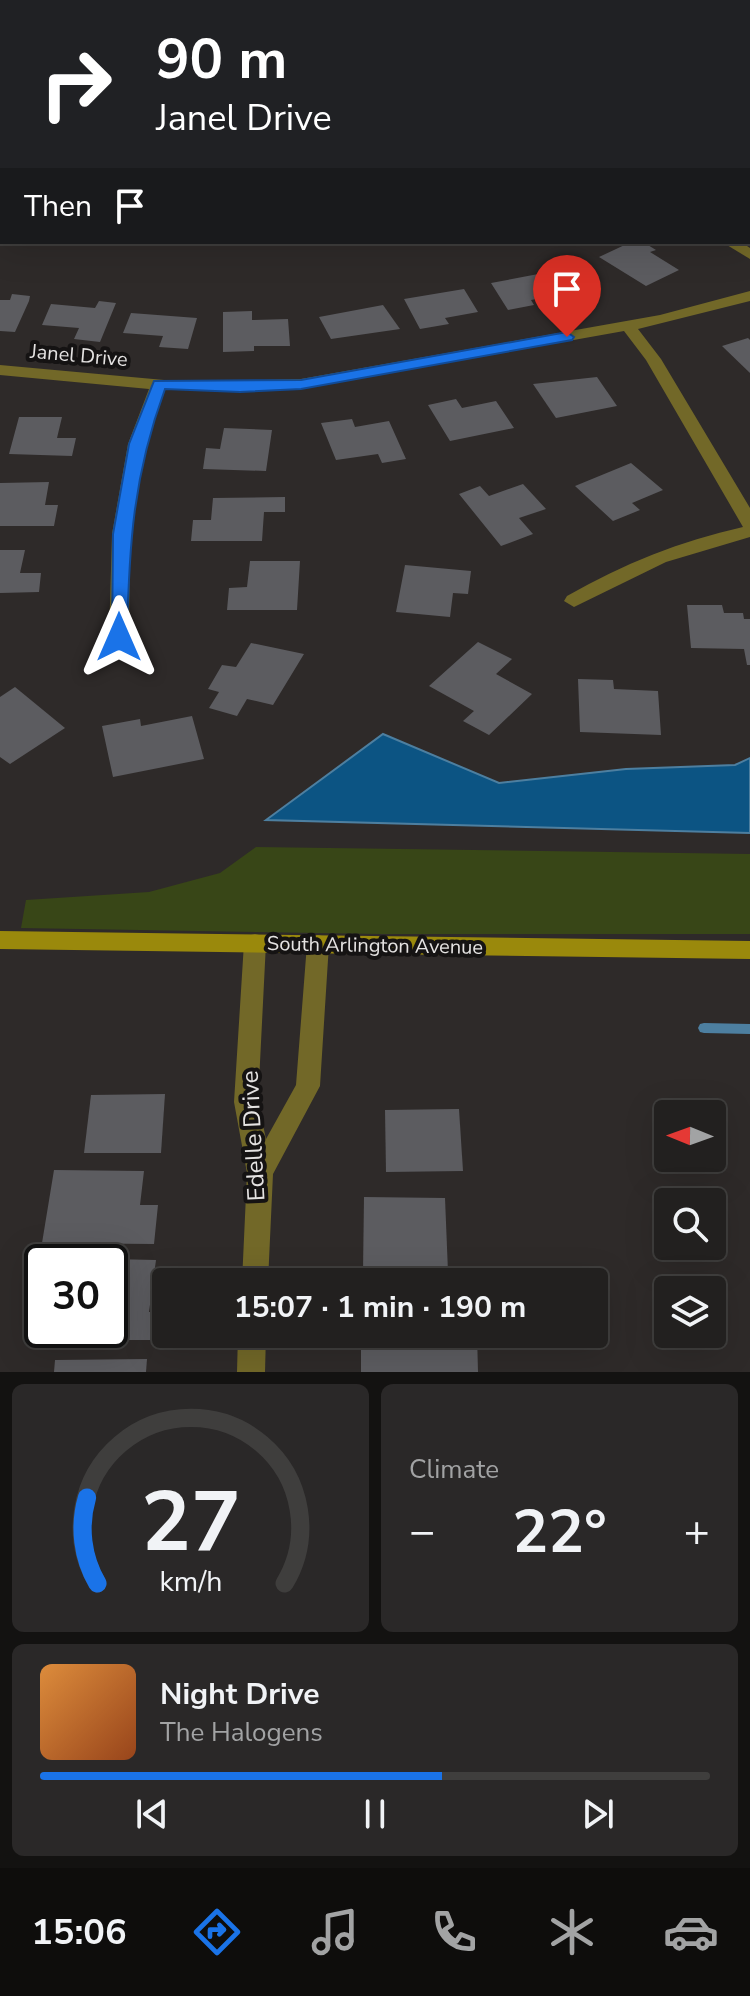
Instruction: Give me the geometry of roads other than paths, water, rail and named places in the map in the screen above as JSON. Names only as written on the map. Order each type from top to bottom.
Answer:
[{"type":"street","name":"Janel Drive","points":[[0,370],[159,385],[240,388],[301,384],[628,326],[750,296]]},
{"type":"street","points":[[628,326],[653,359],[750,523]]},
{"type":"street","points":[[119,637],[121,534],[137,444],[159,385]]},
{"type":"street","points":[[574,601],[617,575],[664,554],[750,531]]},
{"type":"street","name":"South Arlington Avenue","points":[[0,940],[750,950]]},
{"type":"street","name":"Edelle Drive","points":[[255,943],[246,1102],[260,1173],[256,1268]]},
{"type":"street","points":[[260,1173],[308,1086],[318,944]]},
{"type":"street","points":[[251,1372],[252,1348]]},
{"type":"water","points":[[383,734],[499,783],[626,769],[735,765],[750,758],[750,833],[266,820]]},
{"type":"waterway","points":[[704,1028],[750,1029]]}]
